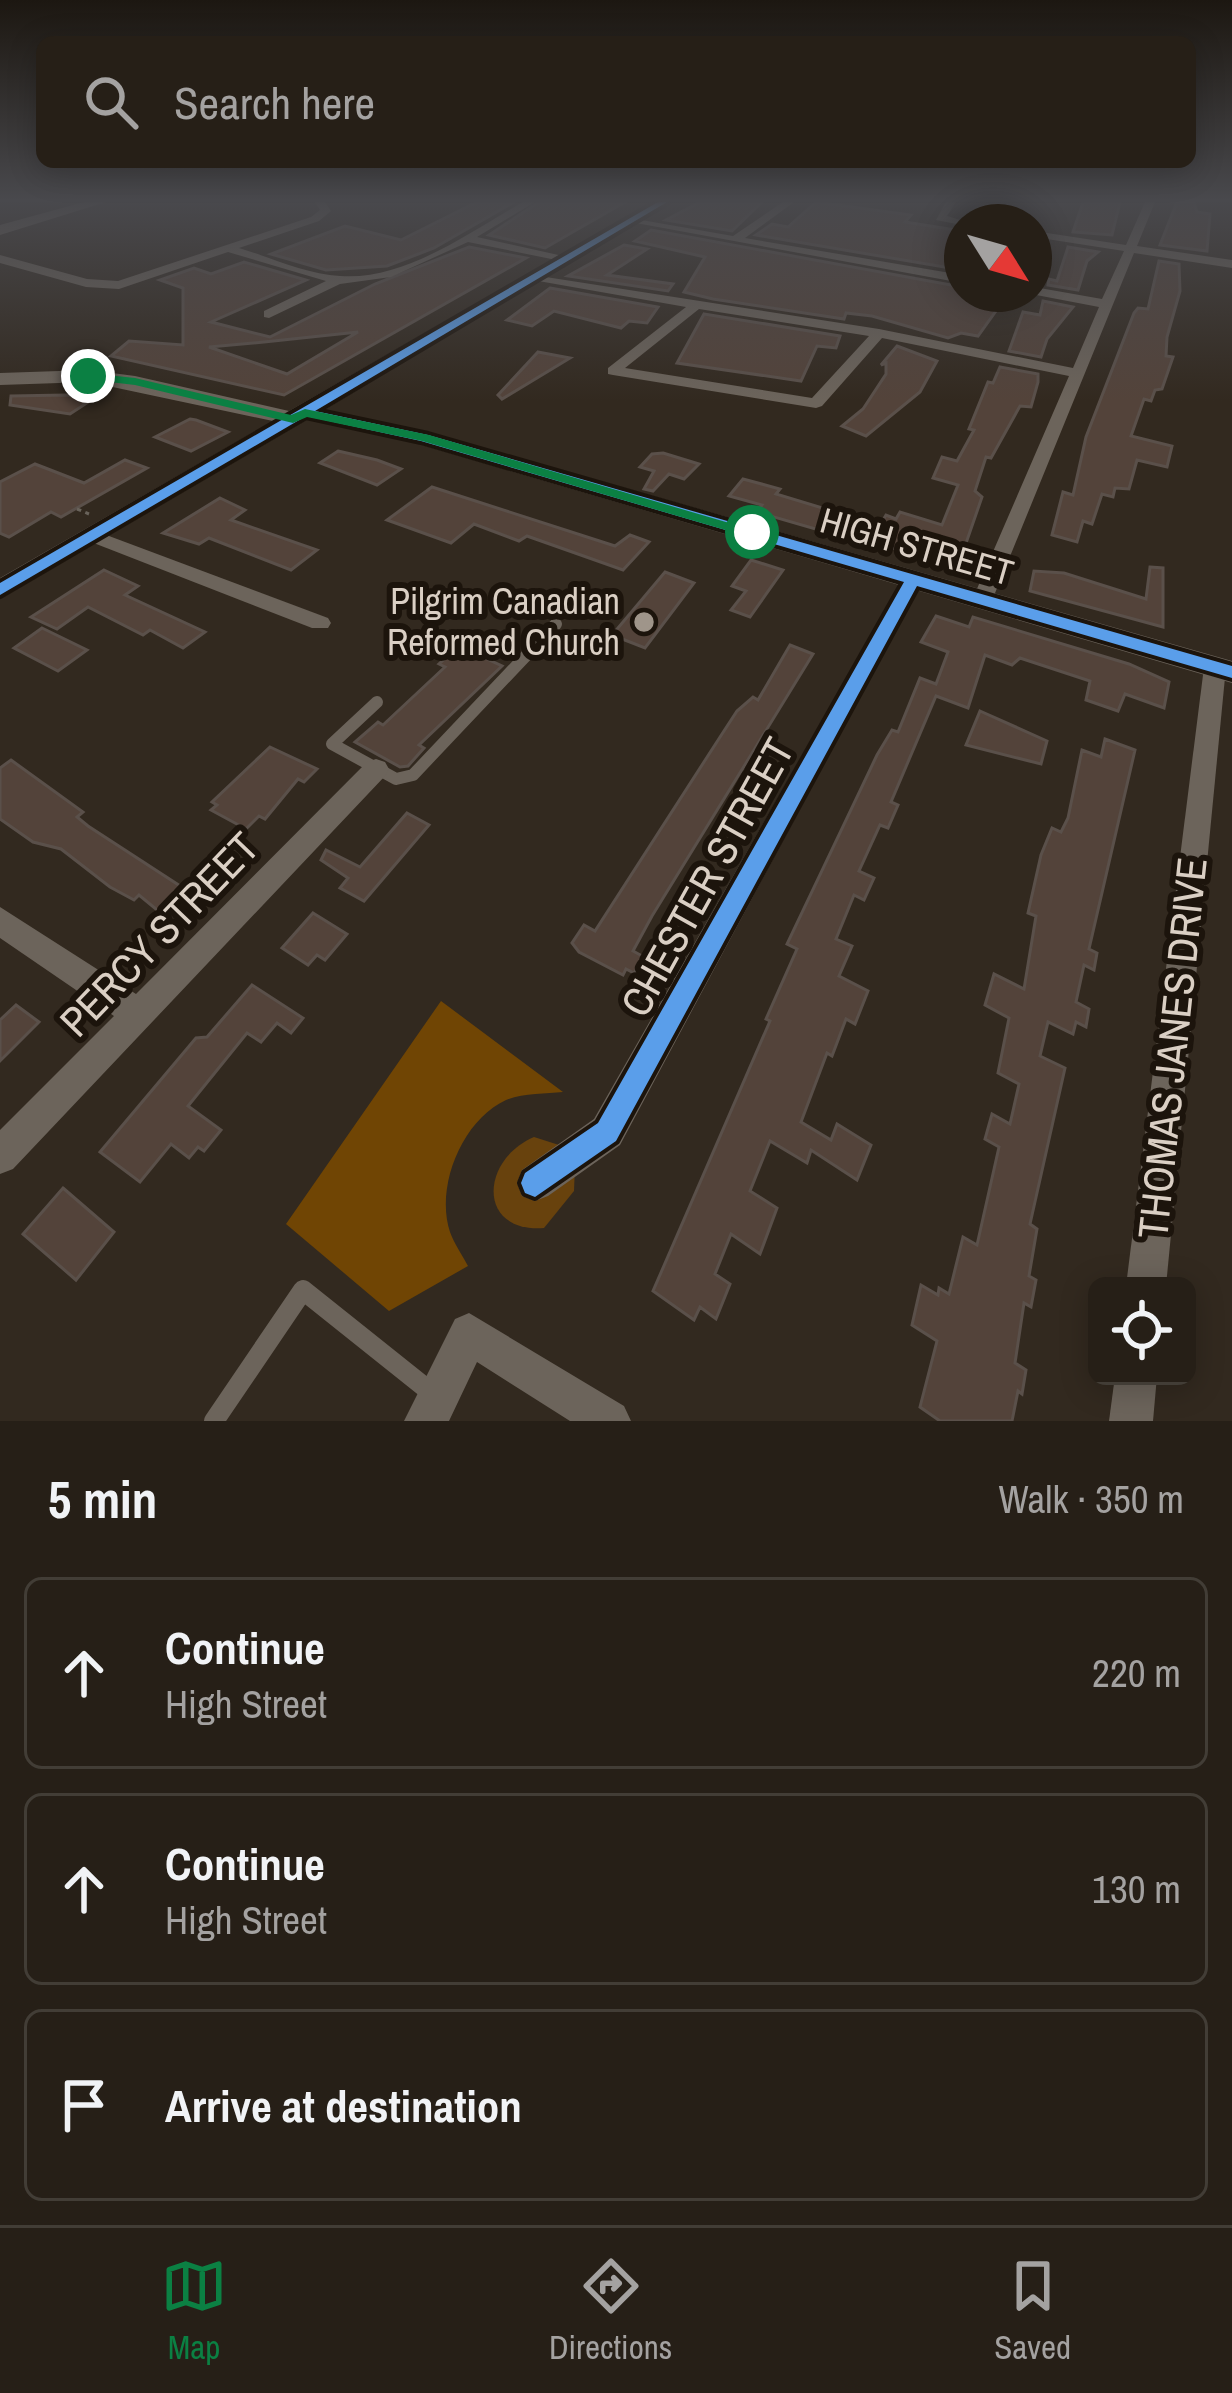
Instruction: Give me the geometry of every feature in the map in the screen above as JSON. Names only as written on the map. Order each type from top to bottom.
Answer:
[{"type":"street","points":[[33,268],[86,283],[119,285],[173,268]]},
{"type":"street","points":[[297,268],[338,280]]},
{"type":"street","points":[[269,314],[338,280],[395,268]]},
{"type":"street","points":[[0,590],[549,268]]},
{"type":"street","points":[[906,268],[944,275]]},
{"type":"street","points":[[983,598],[1122,268]]},
{"type":"street","points":[[532,279],[879,333],[1078,373]]},
{"type":"street","points":[[1052,294],[1106,304]]},
{"type":"street","points":[[694,307],[614,371],[816,403],[879,333]]},
{"type":"street","name":"HIGH STREET","points":[[0,379],[88,376],[135,382],[424,438],[1223,669]]},
{"type":"street","points":[[93,536],[320,623]]},
{"type":"street","name":"CHESTER STREET","points":[[535,1183],[607,1132],[913,579]]},
{"type":"street","name":"THOMAS JANES DRIVE","points":[[1147,1277],[1223,669]]},
{"type":"street","name":"PERCY STREET","points":[[0,1156],[376,769]]},
{"type":"street","points":[[0,921],[140,1015]]},
{"type":"street","points":[[432,1409],[469,1333],[609,1421]]},
{"type":"street","points":[[1130,1421],[1135,1385]]},
{"type":"lane","points":[[377,702],[332,744],[396,779],[412,775],[556,624]]},
{"type":"lane","points":[[214,1421],[303,1290],[432,1409]]},
{"type":"shaded area","points":[[441,1001],[563,1092],[506,1100],[477,1123],[456,1157],[446,1195],[450,1232],[468,1266],[389,1311],[286,1224]]},
{"type":"shaded area","points":[[534,1137],[559,1145],[575,1165],[574,1191],[544,1228],[507,1219],[494,1193],[503,1162]]},
{"type":"building","points":[[193,268],[211,274],[227,268],[266,268],[306,280],[211,322],[270,337],[415,268],[508,268],[284,395],[111,356],[129,341],[183,345],[183,288],[160,280]],"holes":[[[358,332],[287,374],[209,347]]]},
{"type":"building","points":[[582,268],[617,268],[607,275],[673,284],[668,291],[568,276]]},
{"type":"building","points":[[698,268],[860,268],[944,284],[944,312],[995,312],[978,336],[961,333],[948,338],[872,316],[846,313],[844,319],[684,292]]},
{"type":"building","points":[[1061,268],[1085,268],[1078,290],[1052,286],[1052,280],[1057,281]]},
{"type":"building","points":[[1157,268],[1179,268],[1180,291],[1167,337],[1166,356],[1173,357],[1162,389],[1155,390],[1151,401],[1144,399],[1131,436],[1172,446],[1167,467],[1137,460],[1129,489],[1115,488],[1113,497],[1102,494],[1092,524],[1083,521],[1077,542],[1052,535],[1063,492],[1073,495],[1086,437],[1134,313],[1138,308],[1148,309]]},
{"type":"building","points":[[550,288],[658,307],[647,323],[629,321],[621,328],[554,311],[532,326],[507,320]]},
{"type":"building","points":[[1052,303],[1073,307],[1047,339],[1041,357],[1009,351],[1023,312],[1052,312]]},
{"type":"building","points":[[704,314],[840,336],[836,348],[817,346],[801,381],[677,363]]},
{"type":"building","points":[[897,346],[937,361],[920,392],[866,436],[842,426],[863,409],[886,374],[886,363],[881,365]]},
{"type":"building","points":[[538,352],[570,358],[502,399],[498,395]]},
{"type":"building","points":[[1000,367],[1038,374],[1038,382],[1031,407],[1020,406],[991,458],[986,457],[975,491],[982,497],[956,572],[871,540],[886,515],[896,519],[900,512],[942,525],[958,485],[933,478],[942,457],[957,461],[974,430],[969,429],[988,382],[993,383]]},
{"type":"building","points":[[11,396],[93,399],[70,414],[10,405]]},
{"type":"building","points":[[190,419],[228,432],[191,451],[155,437]]},
{"type":"building","points":[[338,451],[401,469],[377,485],[320,463]]},
{"type":"building","points":[[652,454],[699,464],[684,479],[669,474],[653,491],[644,489],[654,471],[640,467]]},
{"type":"building","points":[[125,460],[147,468],[61,517],[51,512],[9,537],[0,533],[0,482],[35,464],[84,483]]},
{"type":"building","points":[[743,479],[839,513],[826,532],[757,512],[762,505],[729,496]]},
{"type":"building","points":[[432,487],[615,546],[630,535],[649,542],[623,570],[527,536],[519,541],[474,524],[451,543],[387,520]]},
{"type":"building","points":[[220,498],[245,510],[231,520],[317,550],[291,570],[209,538],[199,544],[163,533]]},
{"type":"building","points":[[751,560],[783,570],[750,617],[731,610],[746,591],[732,586]]},
{"type":"building","points":[[1150,567],[1163,568],[1163,627],[1030,591],[1034,571],[1064,573],[1146,599]]},
{"type":"building","points":[[104,570],[138,586],[125,595],[205,632],[183,648],[150,630],[143,635],[88,607],[57,629],[31,617]]},
{"type":"building","name":"Pilgrim Canadian Reformed Church","points":[[665,572],[694,583],[645,648],[612,635]]},
{"type":"building","points":[[936,616],[969,627],[973,617],[1129,664],[1169,682],[1164,708],[1125,694],[1118,711],[1086,700],[1090,681],[1020,658],[1012,665],[985,655],[968,708],[936,696],[891,802],[898,805],[888,828],[880,825],[859,871],[874,878],[864,900],[854,895],[836,939],[852,946],[839,976],[868,991],[855,1024],[846,1019],[832,1056],[827,1053],[801,1122],[831,1140],[837,1124],[871,1145],[857,1180],[811,1150],[807,1163],[770,1141],[750,1191],[777,1208],[760,1254],[731,1234],[715,1274],[730,1284],[716,1319],[700,1307],[694,1320],[653,1291],[770,1021],[766,1019],[797,949],[787,944],[877,755],[892,730],[898,732],[920,678],[936,684],[948,652],[921,642]]},
{"type":"building","points":[[42,628],[87,650],[58,671],[14,648]]},
{"type":"building","points":[[790,645],[813,654],[652,916],[633,951],[644,957],[634,973],[626,969],[623,975],[579,952],[572,943],[584,925],[595,931],[737,711],[753,697],[758,700]]},
{"type":"building","points":[[459,646],[502,666],[419,745],[424,748],[408,766],[400,767],[355,742],[378,722],[383,725],[445,667],[439,664]]},
{"type":"building","points":[[980,711],[1047,741],[1041,764],[966,745]]},
{"type":"building","points":[[1105,739],[1135,750],[1089,949],[1097,953],[1094,970],[1084,965],[1076,1002],[1089,1009],[1086,1027],[1076,1022],[1073,1034],[1048,1022],[1040,1056],[1065,1068],[1030,1224],[1037,1229],[1029,1276],[1036,1280],[1031,1307],[1024,1303],[1015,1363],[1026,1370],[1022,1394],[1018,1391],[1012,1421],[940,1421],[920,1407],[937,1341],[912,1325],[921,1285],[938,1295],[939,1288],[949,1294],[963,1237],[977,1245],[999,1147],[985,1139],[992,1114],[1010,1124],[1019,1084],[998,1073],[1009,1018],[985,1005],[994,974],[1024,989],[1036,916],[1028,913],[1041,855],[1052,828],[1061,832],[1068,818],[1082,750],[1101,757]]},
{"type":"building","points":[[270,747],[317,769],[304,782],[298,779],[265,819],[259,816],[246,829],[211,810],[217,805],[212,802]]},
{"type":"building","points":[[11,760],[83,812],[77,817],[88,826],[194,895],[168,919],[139,895],[134,900],[110,887],[61,849],[33,842],[0,819],[0,768]]},
{"type":"building","points":[[407,813],[429,825],[364,901],[340,888],[348,878],[321,860],[326,850],[360,867]]},
{"type":"building","points":[[313,913],[347,934],[325,960],[317,955],[308,965],[282,948]]},
{"type":"building","points":[[252,985],[303,1018],[291,1033],[277,1023],[261,1042],[247,1033],[188,1106],[221,1130],[204,1151],[198,1147],[189,1158],[171,1144],[140,1182],[100,1152],[196,1038],[207,1037]]},
{"type":"building","points":[[16,1005],[39,1022],[0,1061],[0,1020]]},
{"type":"building","points":[[63,1188],[114,1232],[76,1280],[23,1234]]},
{"type":"cycle path","points":[[0,590],[550,268]]},
{"type":"cycle path","points":[[305,412],[424,438],[1232,672]]},
{"type":"cycle path","points":[[535,1183],[607,1132],[913,579]]},
{"type":"place","name":"Pilgrim Canadian Reformed Church","points":[[644,622]]},
{"type":"route","points":[[88,376],[135,382],[293,419],[305,412],[424,438],[752,532]]}]
